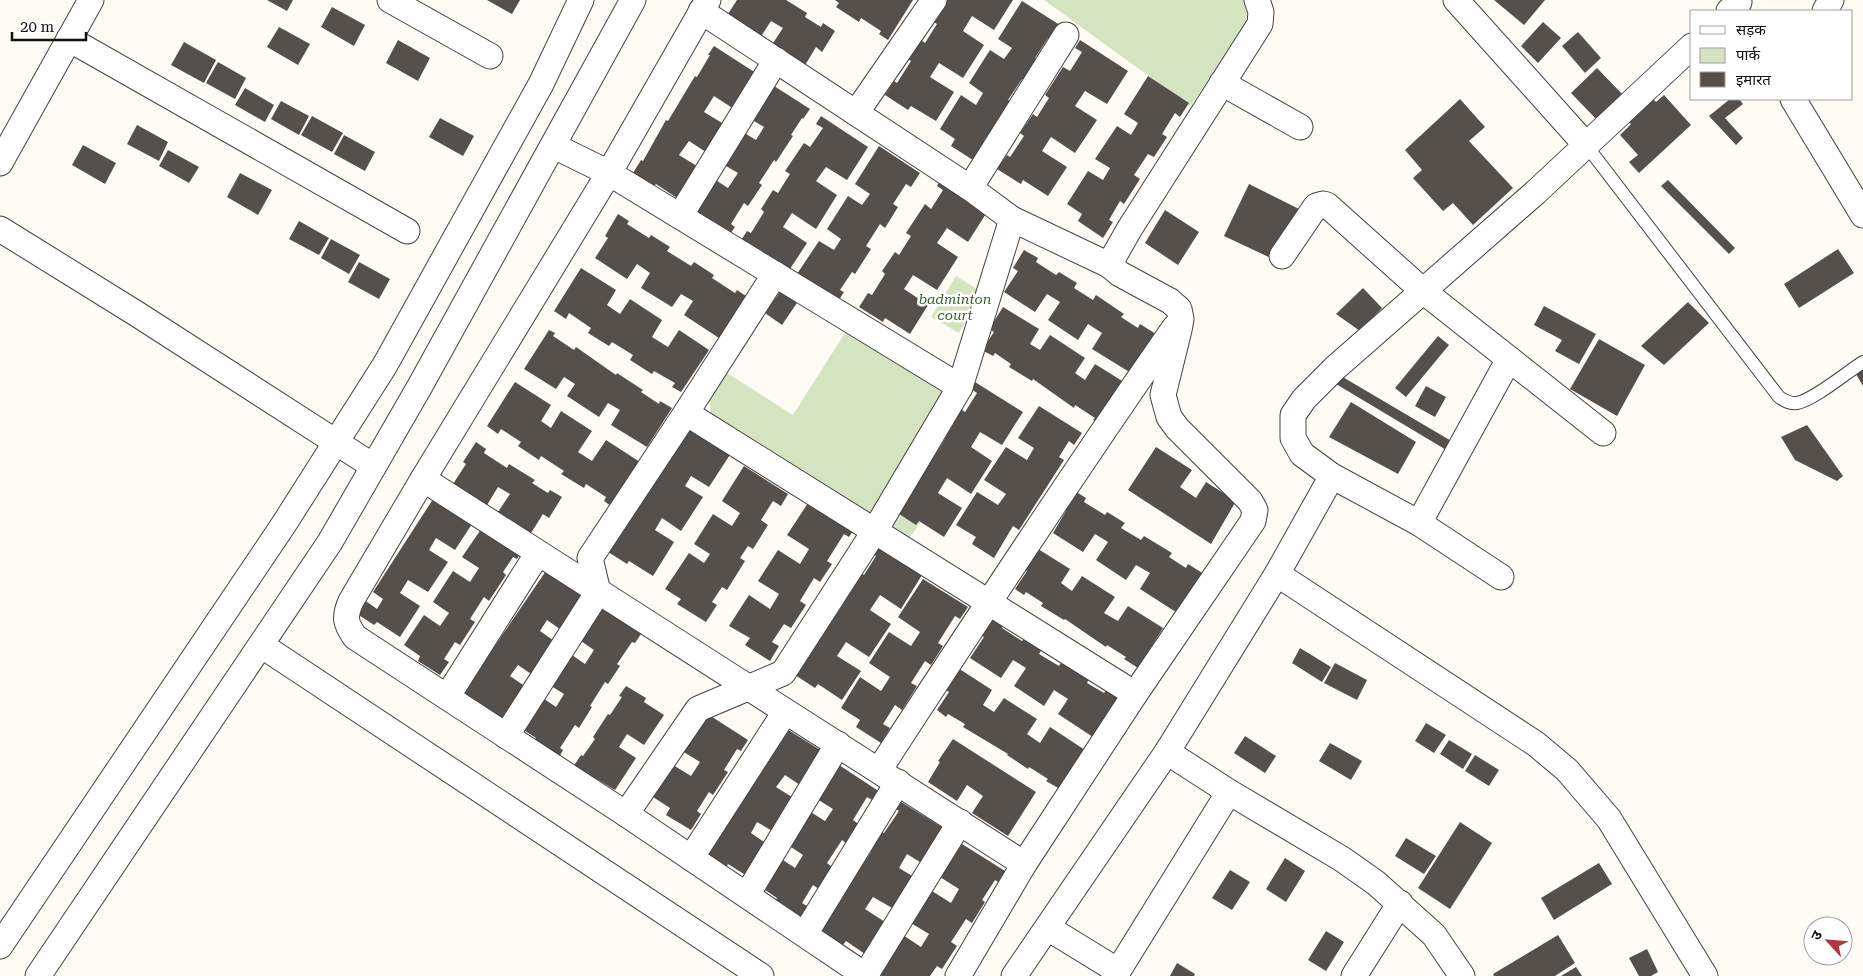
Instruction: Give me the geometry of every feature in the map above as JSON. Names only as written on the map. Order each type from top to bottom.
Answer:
[{"type":"street","points":[[0,163],[91,0]]},
{"type":"street","points":[[390,0],[490,56]]},
{"type":"street","points":[[0,946],[278,532],[385,365],[540,84],[581,0]]},
{"type":"street","points":[[38,976],[330,542],[425,378],[633,0]]},
{"type":"street","points":[[856,113],[934,0]]},
{"type":"street","points":[[1109,264],[1260,24],[1260,4],[1257,0]]},
{"type":"street","points":[[1456,0],[1586,145]]},
{"type":"street","points":[[958,976],[1024,864],[1135,694],[1253,521],[1255,510],[1250,501],[1177,428],[1170,417],[1163,395],[1181,319],[1179,309],[1170,301],[1120,274],[1109,264],[1012,219],[970,188],[776,60],[705,5],[608,173],[351,601],[345,614],[348,627],[355,638],[626,814],[866,976],[960,822]]},
{"type":"street","points":[[970,188],[1066,35]]},
{"type":"street","points":[[69,39],[407,231]]},
{"type":"street","points":[[1501,577],[1418,523],[1332,476],[1302,454],[1293,438],[1293,415],[1304,398],[1335,368],[1586,145],[1690,48]]},
{"type":"street","points":[[680,216],[776,60]]},
{"type":"street","points":[[1222,82],[1300,127]]},
{"type":"street","points":[[1794,100],[1863,215]]},
{"type":"street","points":[[554,146],[608,173],[960,387]]},
{"type":"street","points":[[1282,256],[1316,206],[1323,204],[1334,210],[1423,291],[1603,434]]},
{"type":"street","points":[[626,814],[698,709],[784,673],[874,532],[960,387],[1012,219]]},
{"type":"street","points":[[0,229],[137,314],[373,466]]},
{"type":"street","points":[[506,736],[598,592],[590,558],[775,274]]},
{"type":"street","points":[[805,934],[888,776],[988,602],[1101,433],[1181,319]]},
{"type":"street","points":[[1418,523],[1509,359]]},
{"type":"street","points":[[686,413],[1135,694]]},
{"type":"street","points":[[1014,976],[1167,752],[1277,574],[1332,476]]},
{"type":"street","points":[[423,479],[748,689],[838,744],[1024,864]]},
{"type":"street","points":[[448,697],[538,553]]},
{"type":"street","points":[[1277,574],[1536,744],[1567,770],[1609,819],[1706,976]]},
{"type":"street","points":[[260,645],[761,976]]},
{"type":"street","points":[[691,858],[785,712]]},
{"type":"street","points":[[747,895],[838,744]]},
{"type":"street","points":[[1167,752],[1229,792],[1342,859],[1376,883],[1434,934],[1462,976]]},
{"type":"street","points":[[1048,928],[1116,973],[1229,792]]},
{"type":"street","points":[[1354,976],[1400,903]]},
{"type":"lane","points":[[1586,145],[1779,397],[1788,403],[1796,404],[1809,399],[1863,362]]},
{"type":"green space","points":[[1044,0],[1243,0],[1247,10],[1246,25],[1190,106]]},
{"type":"green space","name":"badminton court","points":[[956,276],[982,292],[959,333],[931,317]]},
{"type":"green space","points":[[850,325],[960,387],[885,498],[922,520],[906,543],[711,414],[708,387],[719,368],[793,415]]},
{"type":"building","points":[[267,0],[293,0],[287,11]]},
{"type":"building","points":[[487,0],[520,0],[512,14]]},
{"type":"building","points":[[737,0],[786,0],[807,13],[805,17],[821,27],[823,23],[835,31],[822,52],[816,47],[804,67],[771,46],[783,28],[771,21],[760,38],[726,17]]},
{"type":"building","points":[[835,0],[913,0],[888,40],[879,34],[881,31],[861,18],[859,22],[836,7],[839,3]]},
{"type":"building","points":[[945,0],[1013,0],[994,30],[972,16],[963,31],[984,45],[963,78],[939,63],[930,77],[954,92],[936,121],[911,106],[908,110],[885,95],[894,81],[897,83],[911,61],[908,59],[920,39],[925,43],[937,24],[932,21]]},
{"type":"building","points":[[1494,0],[1545,0],[1524,25]]},
{"type":"building","points":[[1022,1],[1063,27],[1053,41],[1048,38],[1035,58],[1041,61],[1027,82],[1022,79],[1008,100],[1014,103],[998,129],[994,126],[982,144],[986,147],[976,162],[951,146],[955,139],[940,129],[961,95],[976,105],[983,93],[969,83],[990,50],[1004,59],[1012,48],[998,39]]},
{"type":"building","points":[[332,7],[365,25],[354,46],[321,27]]},
{"type":"building","points":[[1543,22],[1561,38],[1538,63],[1521,46]]},
{"type":"building","points":[[279,27],[310,44],[298,65],[267,47]]},
{"type":"building","points":[[1578,32],[1601,58],[1585,73],[1562,46]]},
{"type":"building","points":[[398,40],[430,58],[418,81],[386,63]]},
{"type":"building","points":[[1080,40],[1128,71],[1107,104],[1085,91],[1075,106],[1097,120],[1075,153],[1051,137],[1042,151],[1067,167],[1048,196],[1023,180],[1021,184],[997,169],[1007,155],[1010,157],[1024,136],[1020,133],[1033,114],[1037,117],[1049,98],[1045,95],[1063,67],[1070,71],[1082,52],[1075,48]]},
{"type":"building","points":[[184,42],[216,60],[204,83],[171,65]]},
{"type":"building","points":[[714,46],[759,75],[737,111],[714,96],[704,112],[727,126],[709,154],[689,141],[679,155],[700,168],[680,200],[656,184],[654,186],[633,173],[641,160],[643,161],[666,120],[668,121],[695,76],[697,77]]},
{"type":"building","points":[[218,62],[246,78],[235,99],[206,83]]},
{"type":"building","points":[[1597,68],[1624,96],[1598,121],[1571,93]]},
{"type":"building","points":[[1148,76],[1189,103],[1180,117],[1175,113],[1162,134],[1167,137],[1154,157],[1148,154],[1134,175],[1140,179],[1124,204],[1120,201],[1109,220],[1113,222],[1103,238],[1078,221],[1082,214],[1067,204],[1088,171],[1103,180],[1110,168],[1095,159],[1117,126],[1131,135],[1138,123],[1124,114]]},
{"type":"building","points":[[771,84],[810,109],[791,135],[793,136],[776,162],[774,160],[759,183],[762,185],[748,206],[744,203],[731,224],[735,227],[728,237],[709,220],[691,208],[711,177],[728,188],[738,173],[721,163],[741,131],[756,140],[764,127],[749,118]]},
{"type":"building","points":[[245,88],[274,105],[265,122],[235,105]]},
{"type":"building","points":[[1664,95],[1691,125],[1639,173],[1629,162],[1638,155],[1620,135],[1631,124],[1627,121],[1652,98],[1656,102]]},
{"type":"building","points":[[1460,99],[1485,127],[1469,141],[1513,188],[1473,225],[1453,203],[1443,211],[1413,178],[1422,170],[1405,150]]},
{"type":"building","points":[[1729,100],[1740,100],[1743,104],[1725,118],[1743,138],[1736,145],[1709,116]]},
{"type":"building","points":[[281,101],[309,116],[299,135],[271,119]]},
{"type":"building","points":[[312,116],[343,133],[332,152],[301,135]]},
{"type":"building","points":[[821,116],[868,147],[847,180],[826,167],[816,181],[837,195],[816,229],[792,213],[783,227],[807,243],[788,272],[738,245],[747,231],[751,233],[764,212],[761,209],[773,190],[778,193],[790,174],[785,171],[804,143],[810,147],[823,128],[816,124]]},
{"type":"building","points":[[440,118],[474,136],[463,156],[429,137]]},
{"type":"building","points":[[137,125],[168,142],[159,161],[127,144]]},
{"type":"building","points":[[344,135],[375,152],[365,171],[334,154]]},
{"type":"building","points":[[83,145],[116,163],[105,184],[72,165]]},
{"type":"building","points":[[879,146],[920,173],[911,187],[906,184],[893,204],[898,207],[885,228],[880,224],[866,246],[871,249],[855,274],[852,272],[840,290],[844,292],[834,308],[797,274],[819,241],[834,250],[841,239],[827,229],[848,196],[862,205],[870,194],[855,184]]},
{"type":"building","points":[[168,150],[199,167],[189,183],[159,166]]},
{"type":"building","points":[[240,173],[272,190],[258,215],[227,197]]},
{"type":"building","points":[[941,178],[989,209],[968,242],[947,228],[937,243],[958,257],[937,290],[913,275],[904,289],[928,305],[910,334],[885,318],[883,322],[859,307],[868,293],[872,295],[885,274],[882,271],[895,252],[899,255],[911,236],[906,233],[925,204],[931,209],[943,190],[937,186]]},
{"type":"building","points":[[1668,180],[1735,248],[1729,254],[1661,186]]},
{"type":"building","points":[[1249,184],[1299,209],[1275,260],[1224,236]]},
{"type":"building","points":[[1165,210],[1199,232],[1178,265],[1145,243]]},
{"type":"building","points":[[618,214],[629,221],[627,224],[649,238],[651,235],[670,247],[667,251],[691,266],[694,262],[714,275],[712,278],[735,293],[737,290],[749,298],[722,340],[684,315],[693,301],[681,294],[672,307],[641,288],[650,273],[637,264],[627,279],[595,258],[608,238],[605,236]]},
{"type":"building","points":[[299,221],[329,238],[319,255],[289,239]]},
{"type":"building","points":[[331,239],[360,255],[349,274],[321,258]]},
{"type":"building","points":[[1838,249],[1854,273],[1799,308],[1784,284]]},
{"type":"building","points":[[1024,250],[1038,258],[1036,262],[1056,275],[1059,272],[1077,283],[1074,288],[1093,300],[1096,295],[1124,314],[1121,317],[1138,328],[1140,324],[1156,334],[1131,373],[1092,349],[1102,333],[1088,324],[1078,340],[1048,320],[1060,302],[1047,294],[1035,312],[1004,292],[1018,271],[1013,268]]},
{"type":"building","points":[[359,262],[390,279],[379,299],[348,282]]},
{"type":"building","points":[[581,268],[616,290],[607,305],[620,314],[630,299],[662,320],[652,337],[668,347],[679,330],[709,350],[681,392],[672,387],[675,383],[654,371],[652,374],[630,360],[633,355],[612,342],[609,346],[588,333],[591,328],[569,313],[566,319],[554,311]]},
{"type":"building","points":[[784,286],[801,297],[782,325],[765,313]]},
{"type":"building","points":[[1363,288],[1382,308],[1360,331],[1336,314]]},
{"type":"building","points":[[1688,302],[1709,323],[1664,365],[1641,346]]},
{"type":"building","points":[[1544,306],[1596,334],[1579,364],[1555,351],[1562,340],[1534,325]]},
{"type":"building","points":[[1003,307],[1039,329],[1030,344],[1040,350],[1050,335],[1085,358],[1075,373],[1085,380],[1095,364],[1127,384],[1101,425],[1093,420],[1095,418],[1075,405],[1074,408],[1033,379],[1032,381],[1009,367],[1011,364],[995,353],[993,356],[982,350],[994,332],[989,329]]},
{"type":"building","points":[[549,330],[555,333],[553,336],[574,350],[576,347],[616,375],[617,373],[643,390],[641,392],[659,404],[660,401],[672,408],[647,447],[611,425],[620,410],[608,403],[599,417],[567,396],[575,384],[564,377],[556,389],[524,369]]},
{"type":"building","points":[[1438,336],[1449,345],[1406,397],[1395,388]]},
{"type":"building","points":[[1599,339],[1645,365],[1617,416],[1570,389]]},
{"type":"building","points":[[1863,370],[1863,386],[1856,374]]},
{"type":"building","points":[[1341,376],[1453,442],[1448,451],[1336,384]]},
{"type":"building","points":[[515,382],[551,405],[541,421],[551,428],[561,411],[592,431],[578,452],[592,461],[606,440],[640,462],[611,506],[604,501],[606,497],[586,484],[584,488],[561,474],[564,471],[541,456],[539,460],[518,446],[521,442],[501,429],[498,434],[487,426]]},
{"type":"building","points":[[975,382],[1023,412],[1002,445],[980,432],[971,447],[992,461],[971,494],[947,478],[938,493],[962,508],[944,537],[919,521],[916,525],[893,510],[928,455],[933,458],[945,439],[940,437],[959,408],[965,412],[977,393],[971,389]]},
{"type":"building","points":[[1426,386],[1446,397],[1435,417],[1415,406]]},
{"type":"building","points":[[1351,402],[1416,442],[1398,474],[1329,437]]},
{"type":"building","points":[[1039,406],[1082,433],[1074,445],[1069,441],[1059,457],[1064,460],[1019,530],[1013,526],[994,558],[972,544],[976,537],[956,525],[977,492],[998,505],[1006,494],[984,480],[1006,447],[1027,460],[1034,448],[1018,438]]},
{"type":"building","points":[[687,421],[733,450],[709,487],[691,476],[685,486],[703,497],[681,531],[662,518],[655,530],[674,542],[653,576],[629,561],[627,564],[605,550]]},
{"type":"building","points":[[1807,425],[1843,476],[1837,481],[1795,460],[1781,437]]},
{"type":"building","points":[[476,442],[486,449],[484,453],[507,468],[509,464],[535,480],[532,483],[548,493],[550,490],[562,497],[549,518],[543,514],[531,533],[498,512],[510,494],[498,487],[487,505],[453,484],[466,464],[463,462]]},
{"type":"building","points":[[1156,447],[1192,470],[1180,487],[1196,498],[1206,482],[1236,501],[1211,544],[1128,490]]},
{"type":"building","points":[[744,466],[788,494],[781,506],[773,501],[761,520],[768,525],[753,549],[748,546],[740,558],[745,561],[727,590],[722,587],[712,602],[717,605],[706,622],[677,604],[681,599],[665,589],[689,553],[704,563],[710,554],[694,544],[713,514],[732,526],[740,513],[722,501]]},
{"type":"building","points":[[1073,490],[1086,498],[1084,502],[1105,515],[1107,512],[1125,523],[1121,528],[1141,540],[1144,536],[1172,553],[1169,557],[1186,568],[1188,564],[1204,574],[1179,614],[1140,589],[1150,573],[1136,565],[1126,580],[1096,560],[1108,542],[1095,534],[1083,552],[1053,533],[1066,511],[1061,508]]},
{"type":"building","points":[[435,496],[474,521],[455,550],[436,538],[429,550],[448,562],[428,592],[408,580],[400,593],[420,606],[400,637],[377,622],[374,625],[354,612],[363,599],[377,609],[383,599],[373,592]]},
{"type":"building","points":[[812,497],[856,526],[849,537],[844,534],[827,561],[832,564],[820,582],[814,578],[800,601],[806,605],[791,628],[784,624],[772,642],[779,646],[770,661],[745,645],[750,638],[729,626],[749,595],[770,609],[779,594],[758,581],[778,550],[800,564],[809,549],[787,535]]},
{"type":"building","points":[[484,525],[522,550],[517,559],[513,557],[503,572],[506,575],[489,601],[484,597],[470,619],[475,622],[460,645],[455,642],[444,659],[449,662],[440,675],[418,661],[420,656],[404,645],[424,615],[440,626],[449,613],[433,602],[453,571],[470,582],[479,568],[462,557]]},
{"type":"building","points":[[874,545],[922,575],[901,609],[880,595],[870,610],[891,624],[869,657],[846,642],[837,656],[861,671],[842,700],[818,684],[815,688],[792,673],[827,618],[832,621],[844,603],[839,600],[858,571],[864,575],[876,556],[870,552]]},
{"type":"building","points":[[1035,547],[1070,569],[1061,583],[1072,591],[1082,576],[1115,597],[1104,613],[1118,621],[1128,606],[1163,628],[1138,668],[1124,659],[1126,657],[1107,645],[1106,647],[1065,619],[1041,606],[1043,603],[1026,592],[1024,595],[1015,589],[1027,571],[1022,568]]},
{"type":"building","points":[[548,568],[589,597],[564,632],[547,620],[540,631],[557,643],[534,676],[518,665],[510,676],[526,687],[503,722],[462,694]]},
{"type":"building","points":[[923,579],[968,607],[960,619],[955,616],[938,643],[943,646],[931,665],[925,661],[911,683],[917,686],[902,710],[895,705],[883,724],[890,728],[881,743],[856,727],[860,720],[841,708],[860,677],[881,691],[890,677],[869,663],[889,632],[911,646],[920,632],[898,617]]},
{"type":"building","points":[[599,606],[641,634],[635,643],[632,642],[617,664],[620,666],[608,684],[605,682],[579,728],[575,725],[560,748],[563,750],[558,759],[533,742],[536,738],[519,727],[540,696],[556,707],[564,694],[548,684],[569,653],[585,664],[594,650],[578,639]]},
{"type":"building","points":[[990,616],[1004,624],[1002,628],[1022,641],[1025,638],[1042,649],[1039,654],[1059,666],[1062,661],[1089,679],[1087,683],[1104,693],[1106,690],[1122,700],[1096,739],[1058,714],[1068,699],[1054,690],[1044,706],[1014,686],[1026,668],[1013,660],[1001,678],[970,658],[984,637],[979,634]]},
{"type":"building","points":[[1300,648],[1331,667],[1322,682],[1292,663]]},
{"type":"building","points":[[1335,663],[1367,680],[1357,700],[1324,683]]},
{"type":"building","points":[[958,668],[992,690],[983,705],[994,712],[1004,698],[1037,719],[1027,734],[1040,743],[1050,727],[1085,750],[1060,789],[1046,781],[1048,779],[1029,767],[1028,769],[1008,754],[963,727],[965,724],[948,714],[946,717],[937,710],[949,692],[944,689]]},
{"type":"building","points":[[626,686],[646,698],[644,702],[664,715],[644,745],[627,734],[619,747],[636,758],[615,790],[595,778],[594,781],[573,767],[595,739],[593,737],[622,697],[619,696]]},
{"type":"building","points":[[706,713],[748,740],[741,751],[737,749],[724,770],[728,772],[713,795],[709,792],[697,811],[701,814],[691,830],[666,815],[670,808],[653,797],[673,765],[691,776],[700,762],[682,751]]},
{"type":"building","points":[[1426,723],[1446,735],[1434,753],[1415,741]]},
{"type":"building","points":[[782,726],[825,753],[803,787],[785,775],[776,787],[795,799],[774,832],[757,822],[751,833],[767,844],[747,876],[728,864],[725,870],[700,854]]},
{"type":"building","points":[[1245,736],[1276,756],[1265,773],[1234,753]]},
{"type":"building","points":[[953,739],[1036,792],[1008,836],[972,813],[983,796],[967,785],[957,801],[928,782],[940,762],[938,761]]},
{"type":"building","points":[[1449,740],[1472,754],[1463,769],[1440,754]]},
{"type":"building","points":[[1330,743],[1362,761],[1351,780],[1319,761]]},
{"type":"building","points":[[1475,755],[1499,770],[1489,786],[1465,771]]},
{"type":"building","points":[[839,765],[880,792],[874,801],[867,797],[853,820],[860,825],[847,844],[842,840],[827,863],[832,867],[819,889],[813,885],[802,903],[807,906],[800,918],[775,902],[777,898],[761,887],[780,858],[795,868],[803,855],[788,845],[809,811],[825,821],[833,809],[817,799]]},
{"type":"building","points":[[898,800],[945,829],[923,864],[907,854],[899,868],[914,877],[894,909],[873,897],[865,909],[885,922],[865,954],[846,941],[840,949],[813,932],[851,873],[855,876],[871,852],[866,849],[879,830],[884,833],[899,811],[893,807]]},
{"type":"building","points":[[1460,822],[1492,843],[1450,909],[1418,888]]},
{"type":"building","points":[[1406,838],[1436,856],[1424,874],[1395,856]]},
{"type":"building","points":[[962,844],[1005,871],[998,882],[995,880],[982,900],[985,902],[972,923],[966,919],[951,942],[957,946],[942,969],[937,966],[930,976],[882,976],[879,974],[903,935],[921,947],[929,934],[911,923],[932,891],[951,903],[959,889],[940,877]]},
{"type":"building","points":[[1285,858],[1305,871],[1286,902],[1266,889]]},
{"type":"building","points":[[1599,863],[1612,884],[1554,920],[1541,898]]},
{"type":"building","points":[[1230,870],[1250,882],[1232,910],[1212,898]]},
{"type":"building","points":[[1326,931],[1344,942],[1326,971],[1308,960]]},
{"type":"building","points":[[1558,935],[1575,963],[1555,976],[1494,976],[1493,974]]},
{"type":"building","points":[[1647,949],[1658,972],[1651,976],[1639,976],[1629,958]]},
{"type":"building","points":[[1177,963],[1195,974],[1194,976],[1170,976]]},
{"type":"building","points":[[1576,967],[1582,976],[1561,976]]}]
